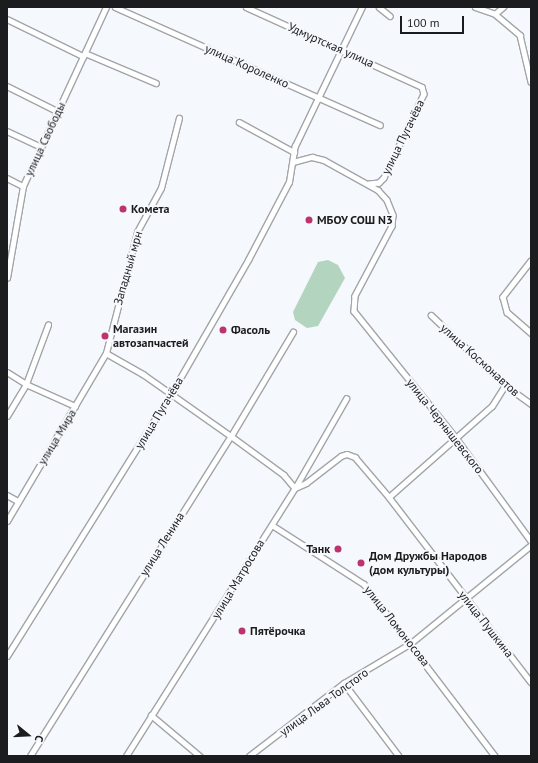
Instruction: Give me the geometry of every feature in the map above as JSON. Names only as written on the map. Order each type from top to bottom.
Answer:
[{"type":"street","name":"улица Свободы","points":[[7,278],[23,186],[106,7]]},
{"type":"street","name":"улица Короленко","points":[[115,7],[380,125]]},
{"type":"street","name":"Удмуртская улица","points":[[246,7],[416,83]]},
{"type":"street","name":"улица Пугачёва","points":[[7,656],[171,394],[289,182],[294,152],[318,97],[362,7]]},
{"type":"street","points":[[379,7],[390,16]]},
{"type":"street","points":[[475,7],[495,14],[522,38],[531,82]]},
{"type":"street","points":[[495,14],[503,7]]},
{"type":"street","points":[[7,19],[84,54],[156,83]]},
{"type":"street","name":"улица Пугачёва","points":[[370,184],[379,183],[384,178],[424,94],[422,87],[416,83]]},
{"type":"street","points":[[7,86],[57,111]]},
{"type":"street","name":"Западный мрн","points":[[106,354],[137,232],[161,188],[179,118]]},
{"type":"street","points":[[239,122],[294,152]]},
{"type":"street","points":[[7,131],[41,147]]},
{"type":"street","points":[[293,162],[318,158],[370,184]]},
{"type":"street","points":[[7,178],[23,186]]},
{"type":"street","name":"улица Чернышевского","points":[[370,184],[387,200],[393,221],[355,296],[355,314],[456,438],[531,541]]},
{"type":"street","points":[[531,261],[505,292],[503,302],[507,312],[531,333]]},
{"type":"street","name":"улица Космонавтов","points":[[431,316],[505,385],[530,404]]},
{"type":"street","points":[[7,416],[26,384],[48,325]]},
{"type":"street","name":"улица Ленина","points":[[30,756],[231,436],[293,332]]},
{"type":"street","points":[[106,354],[171,394],[231,436],[284,475],[296,488]]},
{"type":"street","name":"улица Мира","points":[[7,521],[106,354]]},
{"type":"street","points":[[7,372],[26,384],[75,406]]},
{"type":"street","points":[[389,497],[492,406],[505,385]]},
{"type":"street","name":"улица Матросова","points":[[126,756],[296,488],[346,399]]},
{"type":"street","name":"улица Пушкина","points":[[296,488],[306,483],[340,456],[351,455],[389,497],[531,682]]},
{"type":"street","points":[[7,495],[18,502]]},
{"type":"street","name":"улица Ломоносова","points":[[272,524],[359,579],[411,643],[495,756]]},
{"type":"street","name":"улица Льва Толстого","points":[[249,756],[344,684],[411,643],[467,599],[531,545]]},
{"type":"street","points":[[344,684],[399,756]]},
{"type":"street","points":[[151,715],[200,756]]},
{"type":"green space","points":[[328,260],[338,265],[345,278],[318,326],[307,328],[295,320],[293,312],[318,262]]},
{"type":"place","name":"Комета","points":[[123,209]]},
{"type":"place","name":"МБОУ СОШ N3","points":[[309,220]]},
{"type":"place","name":"Фасоль","points":[[223,330]]},
{"type":"place","name":"Магазин автозапчастей","points":[[105,336]]},
{"type":"place","name":"Танк","points":[[338,549]]},
{"type":"place","name":"Дом Дружбы Народов (дом культуры)","points":[[361,563]]},
{"type":"place","name":"Пятёрочка","points":[[242,631]]}]
